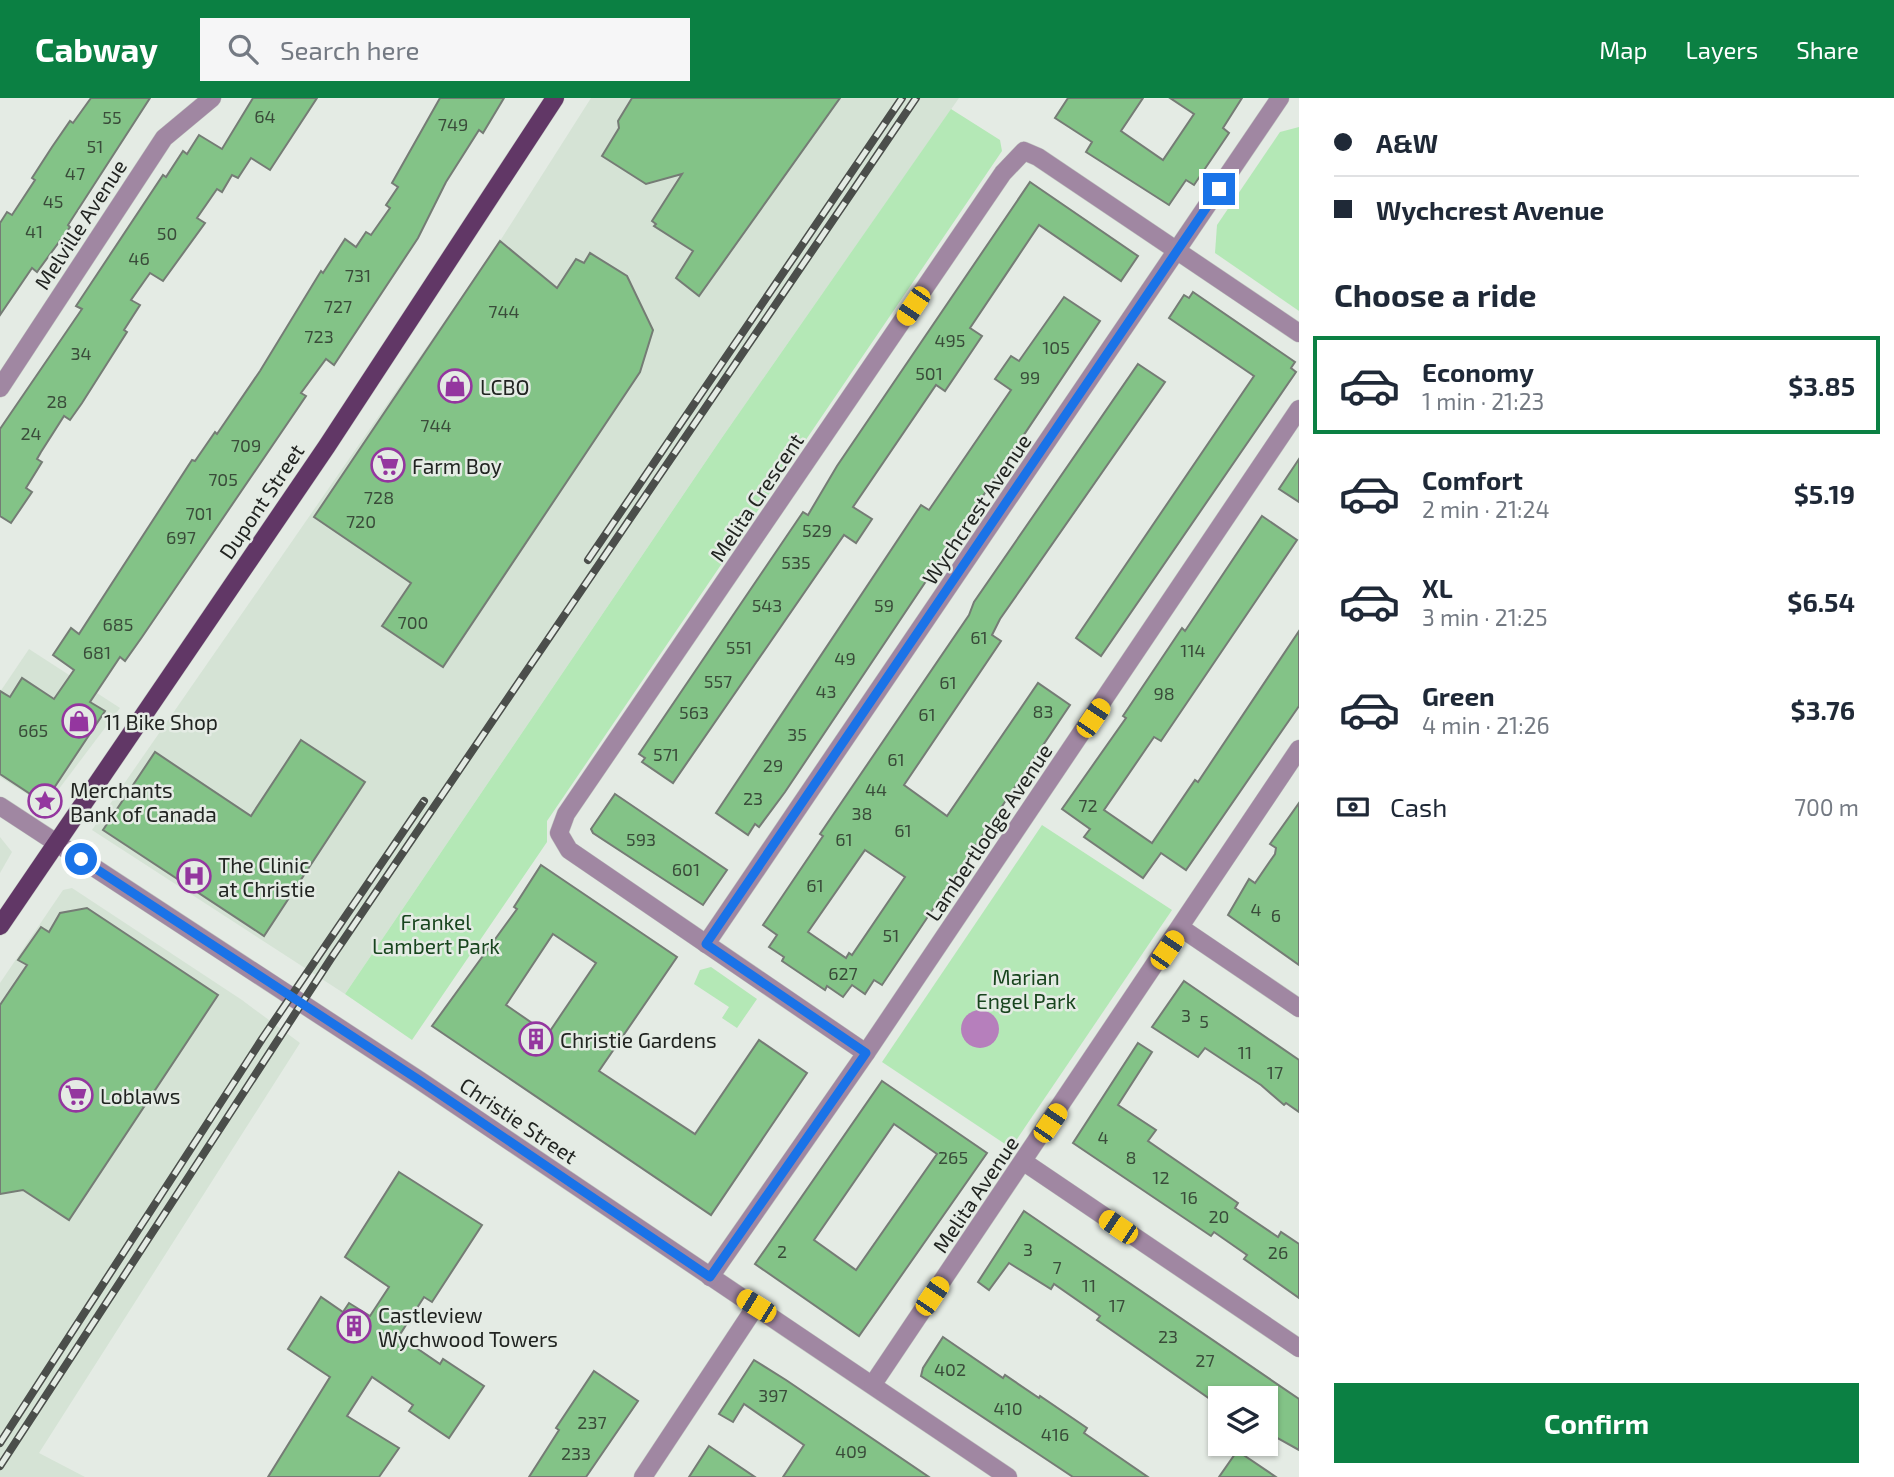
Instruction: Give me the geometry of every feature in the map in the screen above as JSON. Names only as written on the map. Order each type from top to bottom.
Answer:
[{"type":"main road","name":"Dupont Street","points":[[0,926],[446,268],[555,98]]},
{"type":"street","name":"Melville Avenue","points":[[0,388],[164,138],[212,98]]},
{"type":"street","name":"Wychcrest Avenue","points":[[706,944],[1280,98]]},
{"type":"street","name":"Melita Crescent","points":[[866,1053],[569,850],[559,833],[566,814],[1015,156],[1024,151],[1038,157],[1299,333]]},
{"type":"street","name":"Lambertlodge Avenue","points":[[710,1277],[866,1053],[1299,409]]},
{"type":"street","name":"Melita Avenue","points":[[873,1384],[1024,1163],[1299,749]]},
{"type":"street","name":"Christie Street","points":[[0,806],[419,1080],[873,1384],[998,1474]]},
{"type":"street","points":[[1181,928],[1299,1008]]},
{"type":"street","points":[[1024,1163],[1299,1348]]},
{"type":"street","points":[[643,1477],[756,1306]]},
{"type":"shaded area","points":[[591,98],[959,98],[721,439],[345,994],[92,830],[500,241]]},
{"type":"shaded area","points":[[29,649],[120,708],[46,806],[0,777],[0,692]]},
{"type":"shaded area","points":[[0,837],[12,852],[0,873]]},
{"type":"shaded area","points":[[72,888],[242,1000],[300,1043],[39,1453],[85,1477],[0,1477],[0,983],[63,890]]},
{"type":"shaded area","points":[[980,1010],[994,1015],[999,1029],[994,1043],[980,1048],[966,1043],[961,1029],[966,1015]]},
{"type":"green space","name":"Frankel Lambert Park","points":[[951,109],[1000,140],[1002,151],[547,821],[547,842],[412,1040],[345,994],[721,439]]},
{"type":"green space","points":[[1299,127],[1299,311],[1215,253],[1217,225],[1280,132]]},
{"type":"green space","name":"Marian Engel Park","points":[[1042,825],[1172,910],[1011,1148],[882,1062]]},
{"type":"green space","points":[[711,967],[757,999],[737,1028],[722,1018],[729,1007],[694,984],[700,970]]},
{"type":"building","points":[[91,98],[150,98],[68,225],[70,227],[37,272],[32,268],[0,315],[0,223],[7,212],[12,215],[52,147],[70,121],[73,123]]},
{"type":"building","points":[[253,98],[317,98],[270,170],[251,158],[238,178],[232,175],[222,192],[217,189],[197,218],[205,223],[163,281],[150,273],[131,300],[140,305],[124,330],[127,332],[70,420],[64,416],[41,452],[37,459],[42,462],[26,488],[32,492],[11,523],[0,516],[0,429],[82,309],[76,306],[163,175],[166,177],[183,151],[187,154],[199,135],[222,149]]},
{"type":"building","points":[[440,98],[504,98],[483,133],[479,130],[446,182],[418,238],[334,365],[326,359],[301,393],[306,396],[142,637],[125,661],[120,657],[90,702],[105,711],[44,803],[0,774],[0,691],[10,697],[22,678],[54,699],[74,670],[53,655],[71,628],[79,634],[192,460],[195,461],[215,432],[217,434],[260,371],[321,271],[323,273],[345,239],[356,247],[366,232],[371,235],[390,208],[386,205],[398,187],[392,183]]},
{"type":"building","points":[[632,98],[840,98],[699,296],[676,278],[693,251],[654,226],[656,224],[652,221],[682,174],[646,184],[602,156],[619,128],[618,121]]},
{"type":"building","points":[[1068,98],[1143,98],[1121,131],[1163,160],[1194,114],[1170,98],[1242,98],[1223,128],[1229,133],[1194,185],[1186,180],[1169,205],[1086,152],[1092,142],[1055,118]]},
{"type":"building","points":[[1030,182],[1138,256],[1121,281],[1039,225],[970,328],[982,336],[945,391],[936,385],[853,507],[872,519],[856,543],[844,535],[673,783],[642,762],[645,758],[639,754],[803,512],[808,515],[837,466]]},
{"type":"building","points":[[500,241],[557,288],[576,259],[584,263],[590,253],[627,276],[653,330],[640,372],[443,667],[382,626],[411,583],[314,517]]},
{"type":"building","points":[[1193,292],[1295,362],[1291,368],[1296,372],[1101,656],[1076,638],[1254,376],[1169,318],[1184,295],[1189,298]]},
{"type":"building","points":[[1064,297],[1100,321],[785,792],[759,827],[755,824],[748,835],[716,813],[921,505],[929,510],[1011,390],[995,379],[1011,356],[1019,361]]},
{"type":"building","points":[[1138,364],[1165,382],[1000,619],[992,635],[1001,641],[904,785],[947,816],[1038,683],[1070,705],[882,985],[874,980],[865,994],[852,985],[843,997],[827,986],[825,990],[782,961],[784,957],[769,947],[777,935],[763,925],[823,836],[820,834],[969,615],[974,602]],"holes":[[[865,850],[905,877],[852,955],[849,953],[846,958],[808,932]]]},
{"type":"building","points":[[1299,459],[1299,502],[1279,489]]},
{"type":"building","points":[[1262,516],[1297,540],[1161,741],[1154,737],[1104,810],[1152,843],[1195,780],[1198,782],[1299,631],[1299,706],[1186,870],[1161,853],[1143,878],[1084,837],[1090,829],[1062,809],[1126,718],[1123,716],[1182,628],[1185,631]]},
{"type":"building","points":[[301,740],[365,782],[264,936],[103,830],[155,752],[251,816]]},
{"type":"building","points":[[615,794],[727,870],[703,905],[593,833],[591,829]]},
{"type":"building","points":[[1299,803],[1299,965],[1228,915],[1249,879],[1255,883],[1275,854],[1276,848],[1270,844]]},
{"type":"building","name":"Christie Gardens","points":[[541,865],[677,957],[599,1071],[695,1134],[759,1040],[807,1073],[711,1215],[432,1026],[517,909],[514,907]],"holes":[[[553,934],[596,963],[548,1034],[506,1005]]]},
{"type":"building","name":"Loblaws","points":[[87,908],[218,995],[69,1220],[23,1190],[0,1194],[0,1005],[27,965],[18,960],[41,927],[49,932],[60,913]]},
{"type":"building","points":[[1184,981],[1299,1060],[1299,1112],[1286,1103],[1284,1105],[1261,1085],[1205,1048],[1198,1057],[1152,1027]]},
{"type":"building","points":[[1138,1043],[1152,1052],[1118,1105],[1156,1130],[1148,1141],[1238,1203],[1235,1208],[1278,1237],[1281,1232],[1299,1244],[1299,1298],[1244,1259],[1247,1255],[1214,1232],[1211,1236],[1073,1143]]},
{"type":"building","points":[[882,1081],[987,1153],[859,1336],[755,1264]],"holes":[[[894,1124],[937,1154],[856,1270],[814,1240]]]},
{"type":"building","name":"Castleview Wychwood Towers","points":[[399,1172],[482,1225],[432,1302],[424,1297],[399,1336],[440,1364],[443,1359],[484,1386],[449,1438],[409,1411],[413,1405],[372,1377],[347,1416],[399,1448],[379,1477],[268,1477],[330,1377],[288,1349],[321,1297],[343,1312],[349,1303],[370,1316],[389,1287],[345,1257]]},
{"type":"building","points":[[1024,1211],[1299,1399],[1299,1450],[1278,1438],[1278,1386],[1208,1386],[1208,1398],[1097,1320],[1100,1316],[1054,1284],[1051,1289],[1009,1263],[989,1290],[978,1282]]},
{"type":"building","points":[[943,1337],[1003,1378],[1005,1375],[1087,1428],[1084,1433],[1148,1477],[1073,1477],[921,1376],[923,1368]]},
{"type":"building","points":[[754,1360],[929,1477],[783,1477],[804,1445],[744,1404],[733,1422],[719,1414]]},
{"type":"building","points":[[594,1371],[638,1401],[586,1477],[529,1477],[559,1430],[556,1428]]},
{"type":"building","points":[[709,1446],[755,1477],[689,1477]]},
{"type":"building","points":[[1234,1456],[1245,1456],[1276,1477],[1219,1477]]},
{"type":"railway","points":[[588,560],[902,98]]},
{"type":"railway","points":[[0,1466],[332,957],[916,98]]},
{"type":"railway","points":[[0,1443],[262,1039],[424,801]]},
{"type":"place","name":"LCBO","points":[[455,386]]},
{"type":"place","name":"Farm Boy","points":[[388,465]]},
{"type":"place","name":"11 Bike Shop","points":[[79,721]]},
{"type":"place","name":"Merchants Bank of Canada","points":[[45,801]]},
{"type":"place","name":"The Clinic at Christie","points":[[194,876]]},
{"type":"place","name":"Christie Gardens","points":[[536,1039]]},
{"type":"place","name":"Loblaws","points":[[76,1095]]},
{"type":"place","name":"Castleview Wychwood Towers","points":[[354,1326]]},
{"type":"route","points":[[81,859],[419,1080],[710,1277],[866,1053],[706,944],[1219,189]]}]
